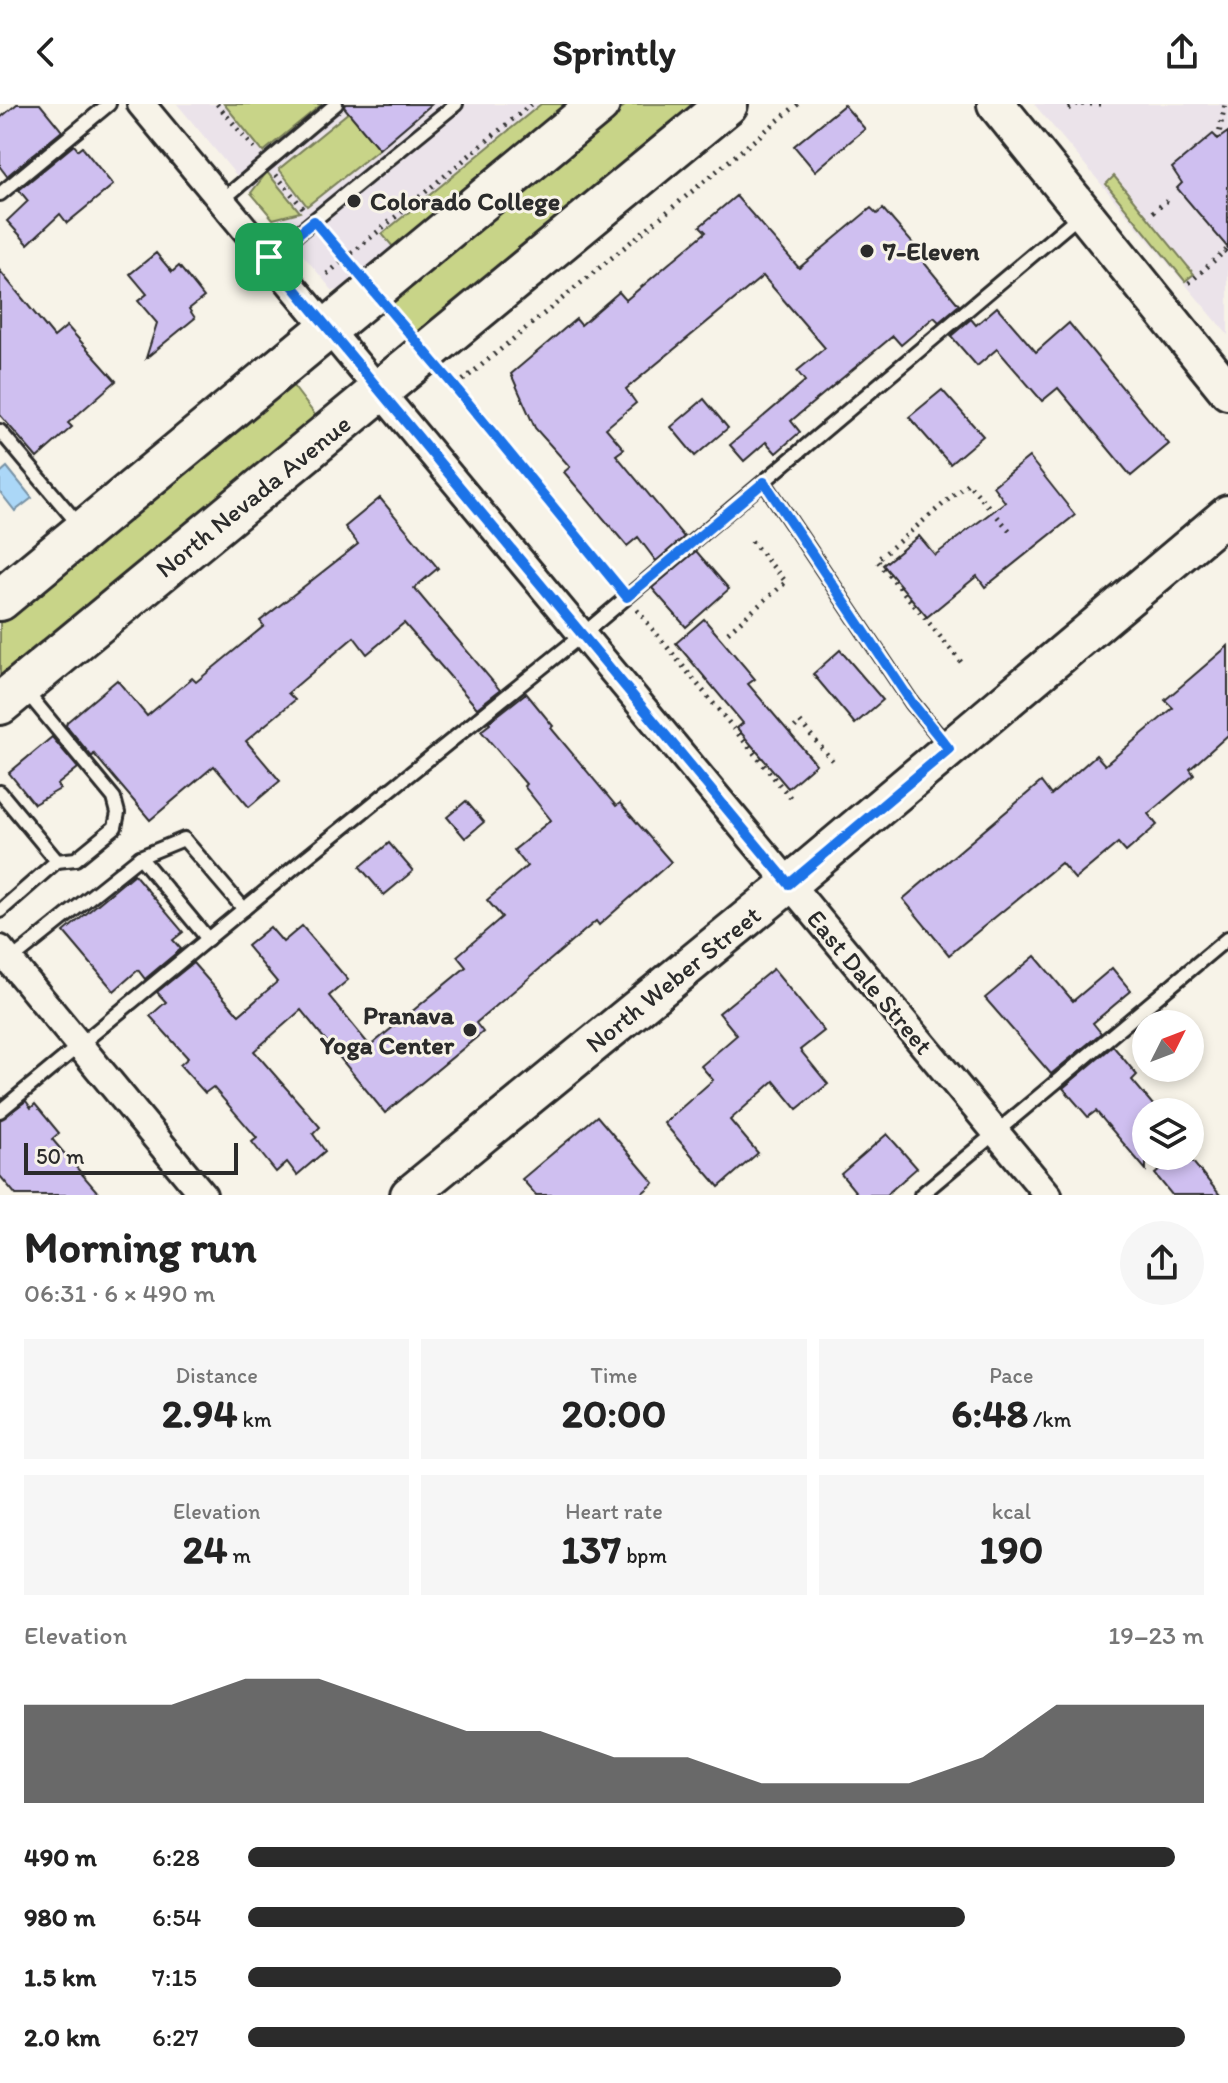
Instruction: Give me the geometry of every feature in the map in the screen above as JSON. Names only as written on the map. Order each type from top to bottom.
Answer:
[{"type":"main road","points":[[0,600],[599,104]]},
{"type":"main road","name":"North Nevada Avenue","points":[[11,695],[727,104]]},
{"type":"street","name":"East Dale Street","points":[[141,104],[1048,1195]]},
{"type":"street","points":[[996,104],[1228,391]]},
{"type":"street","name":"North Weber Street","points":[[409,1195],[789,884],[1228,514]]},
{"type":"street","points":[[5,955],[203,1195]]},
{"type":"lane","points":[[0,194],[109,104]]},
{"type":"lane","points":[[221,201],[336,104]]},
{"type":"lane","points":[[269,257],[456,104]]},
{"type":"lane","points":[[0,1111],[582,635],[1084,212]]},
{"type":"lane","points":[[0,431],[84,531]]},
{"type":"lane","points":[[764,482],[912,703],[949,749]]},
{"type":"lane","points":[[0,911],[57,861],[76,859],[115,827],[118,813],[114,798],[11,695]]},
{"type":"lane","points":[[0,792],[57,861]]},
{"type":"lane","points":[[5,955],[140,857],[184,839],[244,909]]},
{"type":"lane","points":[[140,857],[208,939]]},
{"type":"lane","points":[[921,1195],[1228,938]]},
{"type":"path","points":[[217,104],[373,291]]},
{"type":"path","points":[[327,274],[531,104]]},
{"type":"path","points":[[455,387],[798,104]]},
{"type":"path","points":[[1069,109],[1080,104],[1102,104]]},
{"type":"path","points":[[1218,139],[1225,127],[1225,104]]},
{"type":"path","points":[[1153,212],[1168,200]]},
{"type":"path","points":[[1189,283],[1225,251],[1228,254]]},
{"type":"path","points":[[426,353],[793,801]]},
{"type":"path","points":[[961,662],[877,560],[968,483],[1010,531]]},
{"type":"path","points":[[728,632],[786,582],[748,537]]},
{"type":"path","points":[[789,733],[800,722],[836,765]]},
{"type":"shaded area","name":"Colorado College","points":[[177,104],[568,104],[343,289],[333,291]]},
{"type":"shaded area","points":[[1034,104],[1228,104],[1228,335]]},
{"type":"green space","points":[[224,104],[322,104],[263,152]]},
{"type":"green space","points":[[541,104],[568,104],[394,248],[382,234]]},
{"type":"green space","points":[[627,104],[694,104],[414,335],[386,302]]},
{"type":"green space","points":[[349,112],[379,149],[307,206],[279,169]]},
{"type":"green space","points":[[267,172],[300,212],[273,219],[251,193]]},
{"type":"green space","points":[[1114,176],[1194,274],[1185,281],[1106,184]]},
{"type":"green space","points":[[290,382],[316,416],[0,677],[0,623]]},
{"type":"water","points":[[7,467],[32,498],[15,511],[0,492],[0,473]]},
{"type":"building","points":[[17,104],[40,104],[62,131],[7,176],[0,167],[0,118]]},
{"type":"building","points":[[345,104],[432,104],[379,149],[344,107]]},
{"type":"building","points":[[844,105],[865,129],[815,171],[794,146]]},
{"type":"building","points":[[1228,132],[1228,248],[1177,188],[1182,183],[1172,168],[1213,134],[1218,139]]},
{"type":"building","points":[[74,145],[78,150],[82,147],[113,185],[67,223],[60,214],[28,244],[7,221],[28,201],[19,190]]},
{"type":"building","points":[[736,196],[799,268],[871,208],[877,214],[883,209],[959,305],[939,322],[934,317],[901,345],[893,336],[791,421],[800,432],[776,453],[766,442],[744,461],[730,445],[805,381],[797,371],[825,348],[763,276],[626,389],[636,403],[606,428],[624,449],[616,455],[684,537],[656,561],[638,537],[627,546],[564,472],[570,467],[535,428],[511,374],[576,319],[581,325],[619,292],[626,300],[706,232],[700,226]]},
{"type":"building","points":[[156,253],[172,272],[179,266],[204,297],[189,309],[195,318],[146,358],[157,323],[138,301],[147,294],[130,274]]},
{"type":"building","points":[[0,271],[54,337],[67,326],[116,381],[68,423],[72,427],[37,458],[0,415]]},
{"type":"building","points":[[997,307],[1036,352],[1069,323],[1169,444],[1131,476],[1058,388],[1042,401],[997,349],[977,366],[951,336],[971,319],[976,325]]},
{"type":"building","points":[[942,390],[983,436],[950,464],[909,417]]},
{"type":"building","points":[[704,399],[728,428],[695,456],[671,427]]},
{"type":"building","points":[[1029,457],[1075,515],[985,587],[977,576],[927,617],[883,565],[919,536],[935,555],[1005,502],[993,486]]},
{"type":"building","points":[[380,498],[438,568],[414,588],[500,690],[477,708],[404,623],[367,654],[354,637],[288,693],[295,700],[246,741],[280,781],[249,807],[214,766],[150,820],[94,754],[92,757],[66,725],[67,722],[117,680],[147,716],[192,678],[196,682],[264,626],[260,621],[358,544],[345,527]]},
{"type":"building","points":[[696,551],[729,589],[686,627],[652,588]]},
{"type":"building","points":[[704,619],[755,679],[748,684],[816,764],[788,788],[737,728],[743,723],[676,643]]},
{"type":"building","points":[[1228,646],[1228,735],[1190,769],[1194,775],[1148,814],[1157,825],[1126,852],[1118,843],[1075,879],[1061,863],[949,955],[903,899],[1041,782],[1051,795],[1096,755],[1105,765],[1173,708],[1165,700]]},
{"type":"building","points":[[840,650],[883,700],[855,724],[813,674]]},
{"type":"building","points":[[526,693],[616,806],[620,803],[671,862],[599,925],[596,921],[476,1023],[483,1032],[385,1113],[301,1010],[254,1051],[320,1127],[313,1134],[325,1151],[297,1175],[287,1162],[276,1172],[252,1142],[257,1138],[213,1087],[205,1093],[180,1065],[188,1058],[150,1016],[166,1002],[157,992],[193,963],[239,1015],[277,982],[247,946],[270,927],[283,942],[302,926],[348,980],[329,996],[370,1046],[466,967],[457,956],[502,917],[487,900],[527,866],[514,850],[551,820],[524,786],[526,784],[481,731]]},
{"type":"building","points":[[52,737],[78,768],[57,785],[60,789],[34,804],[9,773]]},
{"type":"building","points":[[466,801],[484,822],[465,838],[447,817]]},
{"type":"building","points":[[389,843],[413,871],[384,895],[360,867]]},
{"type":"building","points":[[134,874],[183,932],[173,940],[181,949],[145,979],[138,970],[114,991],[64,932]]},
{"type":"building","points":[[1035,956],[1073,1001],[1112,968],[1131,991],[1093,1023],[1101,1033],[1051,1074],[985,998]]},
{"type":"building","points":[[773,969],[824,1031],[800,1050],[828,1084],[797,1109],[774,1081],[730,1120],[758,1153],[719,1187],[664,1123],[713,1080],[701,1066],[737,1035],[719,1013]]},
{"type":"building","points":[[1113,1046],[1132,1069],[1132,1082],[1147,1098],[1132,1098],[1132,1153],[1096,1111],[1088,1117],[1063,1088]]},
{"type":"building","points":[[26,1101],[31,1108],[35,1104],[59,1133],[52,1139],[100,1195],[16,1195],[0,1176],[0,1120]]},
{"type":"building","points":[[597,1116],[654,1183],[640,1195],[536,1195],[522,1179]]},
{"type":"building","points":[[887,1134],[917,1168],[886,1195],[858,1195],[841,1174]]},
{"type":"building","points":[[1160,1170],[1199,1170],[1220,1195],[1172,1195],[1155,1174]]},
{"type":"place","name":"Colorado College","points":[[354,201]]},
{"type":"place","name":"7-Eleven","points":[[867,251]]},
{"type":"place","name":"Pranava Yoga Center","points":[[470,1030]]},
{"type":"route","points":[[314,221],[627,597],[764,482],[912,703],[949,749],[789,884],[269,257],[314,221]]}]
